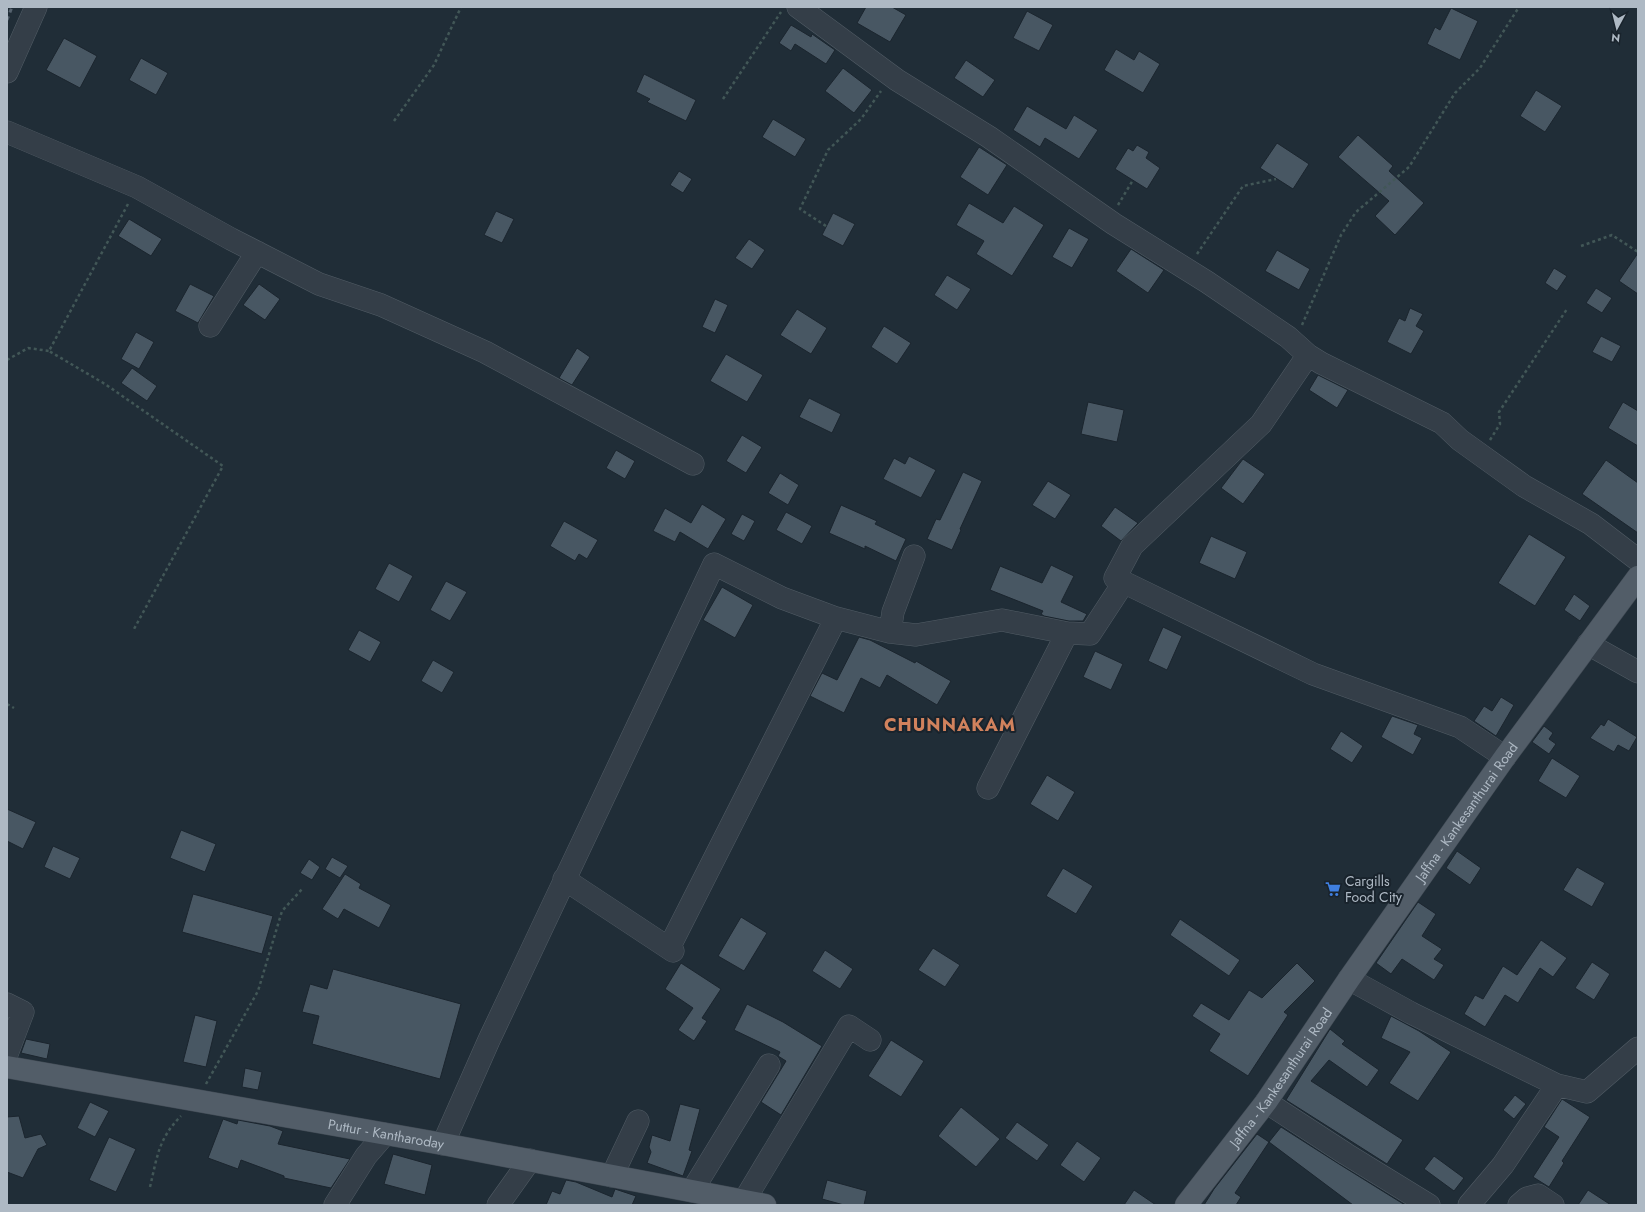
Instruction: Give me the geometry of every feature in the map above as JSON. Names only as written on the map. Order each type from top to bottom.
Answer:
[{"type":"main road","name":"Jaffna - Kankesanthurai Road","points":[[1186,1205],[1266,1102],[1349,979],[1505,757],[1638,577]]},
{"type":"main road","name":"Puttur - Kantharoday","points":[[7,1067],[443,1144],[755,1203]]},
{"type":"street","points":[[7,72],[36,7]]},
{"type":"street","points":[[798,7],[892,76],[989,137],[1108,221],[1238,303],[1321,363],[1442,422],[1460,440],[1481,456],[1524,486],[1591,524],[1638,560]]},
{"type":"street","points":[[7,132],[137,186],[257,252],[319,284],[381,305],[485,352],[693,464]]},
{"type":"street","points":[[210,326],[257,252]]},
{"type":"street","points":[[1301,349],[1261,424],[1132,546],[1115,578],[1313,674],[1460,727],[1505,757]]},
{"type":"street","points":[[890,632],[893,612],[914,556]]},
{"type":"street","points":[[443,1144],[488,1040],[714,564],[782,598],[836,618],[890,632],[916,635],[1002,620],[1067,633],[1090,634],[1124,582]]},
{"type":"street","points":[[564,879],[671,950],[836,618]]},
{"type":"street","points":[[988,788],[1067,633]]},
{"type":"street","points":[[1588,644],[1638,672]]},
{"type":"street","points":[[1349,979],[1411,1013],[1556,1085],[1587,1092],[1638,1048]]},
{"type":"street","points":[[7,1004],[23,1012],[7,1054]]},
{"type":"street","points":[[755,1203],[849,1026],[870,1040]]},
{"type":"street","points":[[692,1191],[769,1065]]},
{"type":"street","points":[[1469,1205],[1503,1165],[1556,1085]]},
{"type":"street","points":[[1266,1102],[1346,1154],[1429,1205]]},
{"type":"street","points":[[612,1176],[638,1121]]},
{"type":"street","points":[[335,1205],[366,1156],[385,1134]]},
{"type":"street","points":[[498,1205],[530,1160]]},
{"type":"street","points":[[1519,1205],[1526,1198],[1538,1195],[1553,1205]]},
{"type":"path","points":[[394,121],[434,65],[461,7]]},
{"type":"path","points":[[722,98],[785,7]]},
{"type":"path","points":[[1301,349],[1341,234],[1356,212],[1409,167],[1455,93],[1480,68],[1519,7]]},
{"type":"path","points":[[826,226],[800,209],[828,150],[861,119],[892,76]]},
{"type":"path","points":[[1186,269],[1243,186],[1276,178]]},
{"type":"path","points":[[1108,221],[1133,180]]},
{"type":"path","points":[[49,351],[137,186]]},
{"type":"path","points":[[1581,246],[1612,235],[1638,252]]},
{"type":"path","points":[[1481,456],[1500,424],[1499,412],[1566,309]]},
{"type":"path","points":[[7,360],[28,348],[49,351],[105,384],[223,466],[134,629]]},
{"type":"path","points":[[7,704],[14,708]]},
{"type":"path","points":[[150,1188],[160,1146],[171,1126],[197,1101],[258,991],[282,911],[303,888]]},
{"type":"building","points":[[866,7],[892,7],[906,15],[890,42],[857,23]]},
{"type":"building","points":[[1451,8],[1478,21],[1460,60],[1427,44],[1435,27],[1440,30]]},
{"type":"building","points":[[1027,11],[1053,25],[1039,51],[1013,38]]},
{"type":"building","points":[[791,25],[811,37],[812,34],[835,50],[826,64],[795,44],[791,51],[779,43]]},
{"type":"building","points":[[64,38],[97,56],[80,88],[46,70]]},
{"type":"building","points":[[1116,49],[1134,60],[1139,51],[1160,64],[1143,93],[1104,70]]},
{"type":"building","points":[[141,58],[168,73],[156,95],[129,80]]},
{"type":"building","points":[[966,60],[995,80],[983,97],[954,78]]},
{"type":"building","points":[[843,68],[872,90],[854,113],[825,91]]},
{"type":"building","points":[[644,74],[696,100],[686,121],[647,102],[650,99],[636,92]]},
{"type":"building","points":[[1536,90],[1562,106],[1545,132],[1520,116]]},
{"type":"building","points":[[1027,106],[1066,129],[1074,115],[1098,130],[1079,159],[1045,138],[1040,147],[1013,130]]},
{"type":"building","points":[[773,119],[806,139],[795,157],[762,137]]},
{"type":"building","points":[[1358,135],[1393,166],[1389,171],[1424,203],[1395,235],[1375,216],[1389,201],[1338,157]]},
{"type":"building","points":[[1277,143],[1309,164],[1293,189],[1260,168]]},
{"type":"building","points":[[1137,145],[1149,152],[1146,158],[1160,168],[1147,189],[1115,169],[1128,148],[1133,151]]},
{"type":"building","points":[[979,147],[1007,165],[988,195],[960,177]]},
{"type":"building","points":[[679,171],[692,179],[683,193],[670,185]]},
{"type":"building","points":[[969,203],[1003,223],[1014,206],[1044,225],[1012,276],[976,254],[984,241],[956,225]]},
{"type":"building","points":[[496,211],[514,219],[502,243],[484,235]]},
{"type":"building","points":[[833,213],[855,224],[843,246],[822,235]]},
{"type":"building","points":[[129,219],[162,239],[151,256],[118,236]]},
{"type":"building","points":[[1069,228],[1089,239],[1072,268],[1052,257]]},
{"type":"building","points":[[749,239],[765,250],[752,269],[735,258]]},
{"type":"building","points":[[1131,249],[1164,270],[1148,293],[1116,271]]},
{"type":"building","points":[[1277,250],[1310,269],[1299,290],[1265,271]]},
{"type":"building","points":[[1638,253],[1638,294],[1619,281]]},
{"type":"building","points":[[1554,268],[1567,276],[1557,291],[1545,283]]},
{"type":"building","points":[[947,275],[971,289],[957,310],[934,295]]},
{"type":"building","points":[[190,284],[214,296],[198,323],[175,311]]},
{"type":"building","points":[[259,284],[280,299],[265,320],[243,305]]},
{"type":"building","points":[[1596,288],[1612,298],[1602,313],[1586,303]]},
{"type":"building","points":[[715,299],[728,305],[715,333],[702,327]]},
{"type":"building","points":[[1410,308],[1423,314],[1416,326],[1424,331],[1411,354],[1387,342],[1399,318],[1405,321]]},
{"type":"building","points":[[797,309],[827,328],[811,354],[780,335]]},
{"type":"building","points":[[884,326],[911,343],[897,364],[871,347]]},
{"type":"building","points":[[136,332],[154,342],[139,369],[121,359]]},
{"type":"building","points":[[1601,336],[1621,346],[1612,362],[1592,352]]},
{"type":"building","points":[[577,348],[590,357],[572,385],[559,378]]},
{"type":"building","points":[[726,354],[763,375],[747,402],[710,381]]},
{"type":"building","points":[[132,368],[157,386],[147,401],[121,383]]},
{"type":"building","points":[[1318,375],[1348,390],[1337,408],[1309,390]]},
{"type":"building","points":[[809,398],[841,414],[832,433],[799,417]]},
{"type":"building","points":[[1088,402],[1124,410],[1117,442],[1081,434]]},
{"type":"building","points":[[1623,402],[1638,411],[1638,446],[1608,428]]},
{"type":"building","points":[[742,435],[762,447],[746,473],[726,461]]},
{"type":"building","points":[[616,450],[635,461],[625,479],[606,468]]},
{"type":"building","points":[[909,456],[936,470],[921,498],[883,479],[894,458],[905,464]]},
{"type":"building","points":[[1243,459],[1265,474],[1243,504],[1221,488]]},
{"type":"building","points":[[1606,460],[1638,483],[1638,533],[1582,494]]},
{"type":"building","points":[[963,472],[982,481],[952,550],[927,539],[936,519],[940,520]]},
{"type":"building","points":[[780,473],[799,485],[788,505],[768,493]]},
{"type":"building","points":[[1048,481],[1071,495],[1055,519],[1032,505]]},
{"type":"building","points":[[702,504],[726,519],[708,549],[680,532],[675,542],[653,531],[665,508],[691,523]]},
{"type":"building","points":[[841,505],[877,521],[875,524],[906,539],[896,561],[865,546],[865,549],[829,533]]},
{"type":"building","points":[[1115,507],[1138,523],[1121,541],[1101,526]]},
{"type":"building","points":[[786,512],[812,526],[802,544],[776,530]]},
{"type":"building","points":[[742,514],[755,521],[744,541],[731,534]]},
{"type":"building","points":[[564,521],[598,540],[587,559],[579,554],[575,561],[550,546]]},
{"type":"building","points":[[1529,534],[1566,557],[1535,606],[1498,583]]},
{"type":"building","points":[[1211,536],[1247,552],[1235,579],[1199,563]]},
{"type":"building","points":[[389,563],[413,576],[399,602],[375,589]]},
{"type":"building","points":[[1051,565],[1074,576],[1061,602],[1087,614],[1083,621],[1069,621],[1044,616],[1041,614],[1043,611],[990,590],[1000,566],[1042,583]]},
{"type":"building","points":[[446,581],[467,592],[450,621],[430,610]]},
{"type":"building","points":[[722,587],[753,605],[735,638],[703,620]]},
{"type":"building","points":[[1574,594],[1590,606],[1580,621],[1564,610]]},
{"type":"building","points":[[1163,627],[1182,636],[1167,670],[1148,661]]},
{"type":"building","points":[[359,630],[381,642],[370,662],[348,650]]},
{"type":"building","points":[[859,637],[870,640],[915,663],[916,661],[951,681],[937,705],[887,675],[880,688],[861,678],[844,713],[810,696],[822,673],[837,680]]},
{"type":"building","points":[[1095,651],[1123,664],[1111,690],[1083,677]]},
{"type":"building","points":[[433,660],[454,672],[442,693],[421,681]]},
{"type":"building","points":[[1501,697],[1514,705],[1496,736],[1474,721],[1484,706],[1492,711]]},
{"type":"building","points":[[1392,716],[1418,725],[1414,734],[1422,738],[1413,755],[1381,737]]},
{"type":"building","points":[[1608,719],[1637,737],[1629,751],[1618,745],[1614,752],[1590,738],[1601,724],[1604,726]]},
{"type":"building","points":[[1544,726],[1553,733],[1549,739],[1556,744],[1549,754],[1532,742]]},
{"type":"building","points":[[1341,731],[1363,746],[1352,763],[1330,749]]},
{"type":"building","points":[[1552,758],[1580,776],[1566,798],[1538,781]]},
{"type":"building","points":[[1047,775],[1075,792],[1058,821],[1030,804]]},
{"type":"building","points":[[7,809],[36,822],[23,849],[7,841]]},
{"type":"building","points":[[181,830],[216,844],[205,872],[170,858]]},
{"type":"building","points":[[53,846],[80,858],[70,879],[44,867]]},
{"type":"building","points":[[1457,851],[1481,868],[1470,885],[1446,868]]},
{"type":"building","points":[[332,857],[348,866],[340,878],[325,869]]},
{"type":"building","points":[[309,859],[320,867],[312,880],[300,873]]},
{"type":"building","points":[[1577,867],[1605,883],[1592,907],[1563,890]]},
{"type":"building","points":[[1063,868],[1093,886],[1076,914],[1046,896]]},
{"type":"building","points":[[345,874],[361,884],[359,888],[391,905],[379,928],[344,909],[338,919],[322,909]]},
{"type":"building","points":[[193,894],[273,916],[262,954],[182,932]]},
{"type":"building","points":[[1418,902],[1436,914],[1422,936],[1442,949],[1434,959],[1444,965],[1434,980],[1402,959],[1391,974],[1376,963]]},
{"type":"building","points":[[741,917],[767,933],[744,971],[718,956]]},
{"type":"building","points":[[1180,919],[1240,960],[1229,976],[1170,935]]},
{"type":"building","points":[[1541,940],[1567,958],[1553,977],[1540,968],[1518,1003],[1505,995],[1485,1027],[1464,1014],[1475,995],[1483,999],[1503,966],[1517,975]]},
{"type":"building","points":[[933,948],[960,965],[945,987],[918,970]]},
{"type":"building","points":[[825,950],[853,969],[840,989],[812,971]]},
{"type":"building","points":[[1592,962],[1610,974],[1594,1000],[1575,988]]},
{"type":"building","points":[[681,963],[721,989],[702,1018],[707,1021],[694,1041],[678,1030],[693,1008],[665,989]]},
{"type":"building","points":[[1297,963],[1315,981],[1284,1012],[1288,1015],[1248,1076],[1209,1051],[1220,1034],[1192,1016],[1201,1003],[1229,1020],[1249,990],[1262,998]]},
{"type":"building","points":[[333,969],[461,1004],[440,1079],[312,1044],[319,1016],[302,1012],[310,984],[327,989]]},
{"type":"building","points":[[747,1004],[783,1022],[822,1046],[781,1115],[761,1102],[786,1061],[778,1056],[780,1052],[734,1030]]},
{"type":"building","points":[[195,1015],[217,1021],[206,1067],[183,1062]]},
{"type":"building","points":[[1391,1016],[1419,1031],[1451,1052],[1418,1101],[1389,1083],[1410,1052],[1381,1038]]},
{"type":"building","points":[[1330,1029],[1345,1041],[1342,1044],[1379,1070],[1367,1087],[1329,1060],[1311,1081],[1403,1140],[1387,1164],[1286,1100]]},
{"type":"building","points":[[26,1039],[50,1044],[47,1059],[21,1053]]},
{"type":"building","points":[[891,1040],[924,1061],[901,1097],[868,1076]]},
{"type":"building","points":[[245,1068],[262,1072],[258,1090],[242,1087]]},
{"type":"building","points":[[1515,1095],[1526,1104],[1514,1119],[1503,1110]]},
{"type":"building","points":[[1562,1099],[1590,1117],[1562,1161],[1564,1163],[1549,1187],[1533,1177],[1559,1137],[1544,1127]]},
{"type":"building","points":[[90,1102],[109,1111],[95,1137],[77,1128]]},
{"type":"building","points":[[680,1104],[700,1109],[689,1150],[692,1151],[683,1176],[647,1163],[651,1152],[649,1147],[652,1135],[670,1141]]},
{"type":"building","points":[[961,1107],[1000,1139],[976,1167],[938,1136]]},
{"type":"building","points":[[19,1116],[25,1138],[41,1134],[47,1145],[38,1149],[23,1178],[7,1172],[7,1117]]},
{"type":"building","points":[[223,1119],[237,1124],[238,1120],[270,1126],[283,1131],[278,1144],[350,1159],[331,1188],[284,1178],[284,1176],[241,1160],[238,1169],[208,1158]]},
{"type":"building","points":[[1017,1122],[1049,1145],[1037,1161],[1005,1138]]},
{"type":"building","points":[[1281,1127],[1405,1205],[1353,1205],[1269,1142]]},
{"type":"building","points":[[1257,1134],[1269,1142],[1235,1193],[1241,1197],[1236,1205],[1204,1205],[1214,1189]]},
{"type":"building","points":[[109,1137],[136,1149],[116,1192],[89,1180]]},
{"type":"building","points":[[1077,1141],[1101,1158],[1084,1182],[1060,1165]]},
{"type":"building","points":[[393,1154],[432,1165],[425,1195],[384,1184]]},
{"type":"building","points":[[1434,1156],[1464,1178],[1454,1191],[1424,1169]]},
{"type":"building","points":[[566,1180],[576,1182],[612,1197],[615,1189],[636,1196],[632,1205],[546,1205],[552,1191],[560,1194]]},
{"type":"building","points":[[827,1180],[867,1191],[864,1205],[844,1205],[822,1199]]},
{"type":"building","points":[[1134,1190],[1156,1205],[1124,1205]]},
{"type":"building","points":[[1588,1190],[1611,1205],[1578,1205]]},
{"type":"railway","points":[[7,20],[12,7]]},
{"type":"place","name":"Cargills Food City","points":[[1333,889]]},
{"type":"district","name":"CHUNNAKAM","points":[[950,725]]}]
